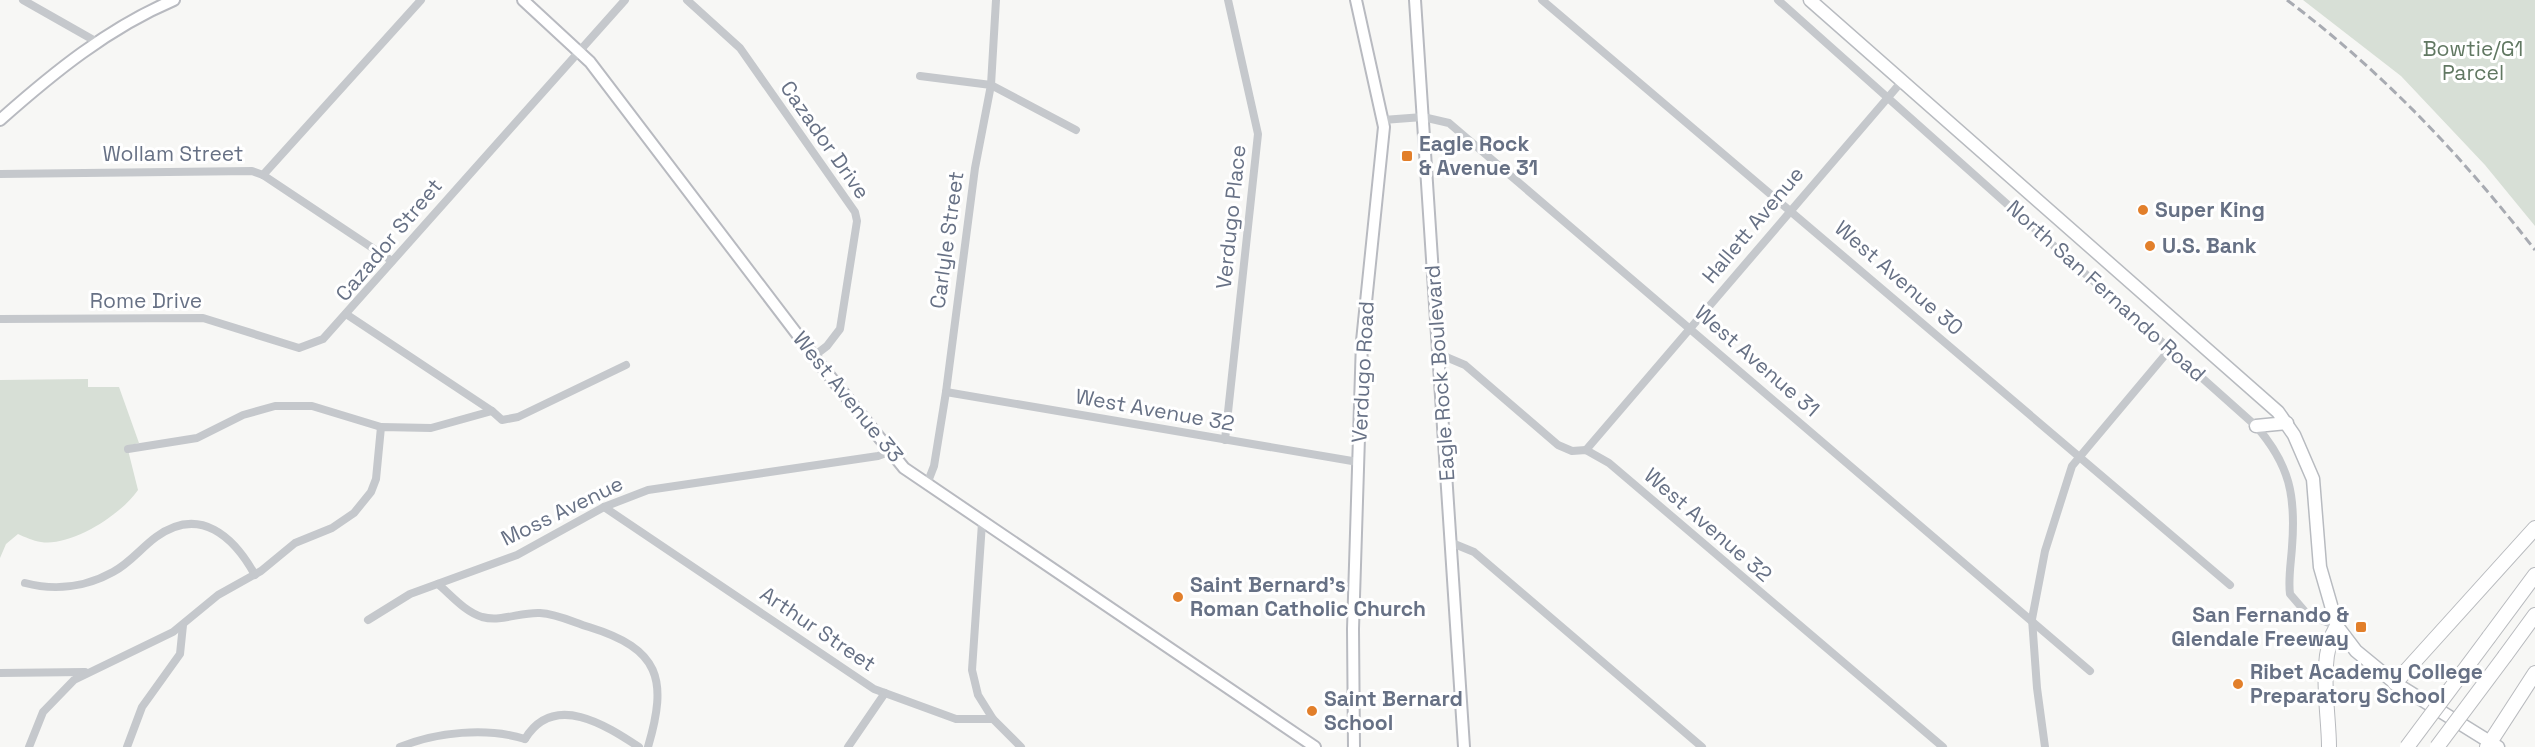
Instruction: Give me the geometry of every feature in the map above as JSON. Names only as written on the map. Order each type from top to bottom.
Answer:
[{"type":"highway","points":[[2395,683],[2535,528]]},
{"type":"highway","points":[[2407,747],[2535,575]]},
{"type":"highway","points":[[2437,747],[2535,615]]},
{"type":"highway","points":[[2329,747],[2325,657],[2329,639],[2337,626]]},
{"type":"highway","points":[[2492,745],[2535,673]]},
{"type":"main road","name":"North San Fernando Road","points":[[1810,0],[2253,387],[2287,423],[2307,460],[2313,478],[2320,567],[2337,626],[2356,651],[2395,683],[2492,745]]},
{"type":"main road","points":[[2256,426],[2287,423]]},
{"type":"street","points":[[23,0],[97,42]]},
{"type":"street","points":[[0,120],[42,82],[97,42],[174,0]]},
{"type":"street","points":[[263,175],[421,0]]},
{"type":"street","name":"West Avenue 33","points":[[523,0],[580,51],[814,356],[904,468],[1315,747]]},
{"type":"street","name":"Cazador Street","points":[[492,411],[346,314],[626,0]]},
{"type":"street","name":"Cazador Drive","points":[[687,0],[740,48],[855,212],[857,221],[840,329],[827,346],[814,356]]},
{"type":"street","name":"Carlyle Street","points":[[927,484],[934,466],[946,392],[974,179],[991,85],[996,0]]},
{"type":"street","name":"Verdugo Place","points":[[1225,440],[1258,134],[1228,0]]},
{"type":"street","name":"Verdugo Road","points":[[1354,747],[1353,629],[1362,341],[1383,120],[1356,0]]},
{"type":"street","name":"Eagle Rock Boulevard","points":[[1415,0],[1464,747]]},
{"type":"street","name":"West Avenue 30","points":[[1542,0],[1790,208],[2230,585]]},
{"type":"street","name":"North San Fernando Road","points":[[1778,0],[2256,426],[2274,450],[2291,490],[2294,519],[2290,594],[2308,615],[2337,626]]},
{"type":"street","points":[[920,76],[991,85],[1076,130]]},
{"type":"street","name":"Hallett Avenue","points":[[1586,450],[1790,208],[1903,80]]},
{"type":"street","name":"West Avenue 31","points":[[1383,120],[1423,117],[1449,123],[2032,619],[2090,671]]},
{"type":"street","name":"Wollam Street","points":[[0,174],[252,171],[263,175],[392,261]]},
{"type":"street","name":"Rome Drive","points":[[0,319],[213,319],[299,348],[323,339],[346,314]]},
{"type":"street","points":[[2045,747],[2037,688],[2032,619],[2045,551],[2072,466],[2078,456],[2171,348]]},
{"type":"street","name":"West Avenue 32","points":[[1439,354],[1465,364],[1558,445],[1572,451],[1586,450],[1610,463],[1943,747]]},
{"type":"street","points":[[128,449],[197,438],[243,416],[275,406],[312,406],[381,427],[431,428],[492,411],[502,420],[518,417],[626,365]]},
{"type":"street","name":"West Avenue 32","points":[[946,392],[1358,462]]},
{"type":"street","points":[[29,747],[36,727],[52,700],[74,680],[161,638],[183,625],[218,595],[255,575],[295,543],[345,520],[363,503],[376,479],[381,427]]},
{"type":"street","name":"Moss Avenue","points":[[368,620],[410,594],[518,555],[604,507],[648,490],[878,456],[889,452]]},
{"type":"street","name":"Arthur Street","points":[[604,507],[874,689],[956,719],[993,719]]},
{"type":"street","points":[[982,523],[972,670],[978,695],[993,719],[1021,747]]},
{"type":"street","points":[[25,583],[52,588],[72,586],[101,578],[127,563],[162,533],[172,528],[195,525],[209,528],[230,539],[239,548],[255,575]]},
{"type":"street","points":[[1452,543],[1474,552],[1702,747]]},
{"type":"street","points":[[438,584],[465,609],[485,618],[506,618],[541,613],[616,635],[628,641],[646,659],[657,680],[659,706],[648,747]]},
{"type":"street","points":[[126,747],[142,707],[180,654],[183,625]]},
{"type":"street","points":[[0,673],[87,672]]},
{"type":"street","points":[[848,747],[885,693]]},
{"type":"street","points":[[400,747],[455,734],[509,734],[525,743],[531,728],[546,720],[578,716],[602,723],[639,747]]},
{"type":"green space","name":"Bowtie/G1 Parcel","points":[[2303,0],[2535,0],[2535,226],[2485,165],[2401,76]]},
{"type":"green space","points":[[88,379],[88,387],[119,387],[139,443],[127,446],[138,490],[120,509],[81,534],[53,542],[29,539],[18,534],[6,544],[0,558],[0,380]]},
{"type":"railway","points":[[2287,0],[2356,56],[2419,116],[2478,181],[2535,250]]},
{"type":"place","name":"Eagle Rock & Avenue 31","points":[[1407,156]]},
{"type":"place","name":"Super King","points":[[2143,210]]},
{"type":"place","name":"U.S. Bank","points":[[2150,246]]},
{"type":"place","name":"Saint Bernard's Roman Catholic Church","points":[[1178,597]]},
{"type":"place","name":"San Fernando & Glendale Freeway","points":[[2361,627]]},
{"type":"place","name":"Ribet Academy College Preparatory School","points":[[2238,684]]},
{"type":"place","name":"Saint Bernard School","points":[[1312,711]]}]
